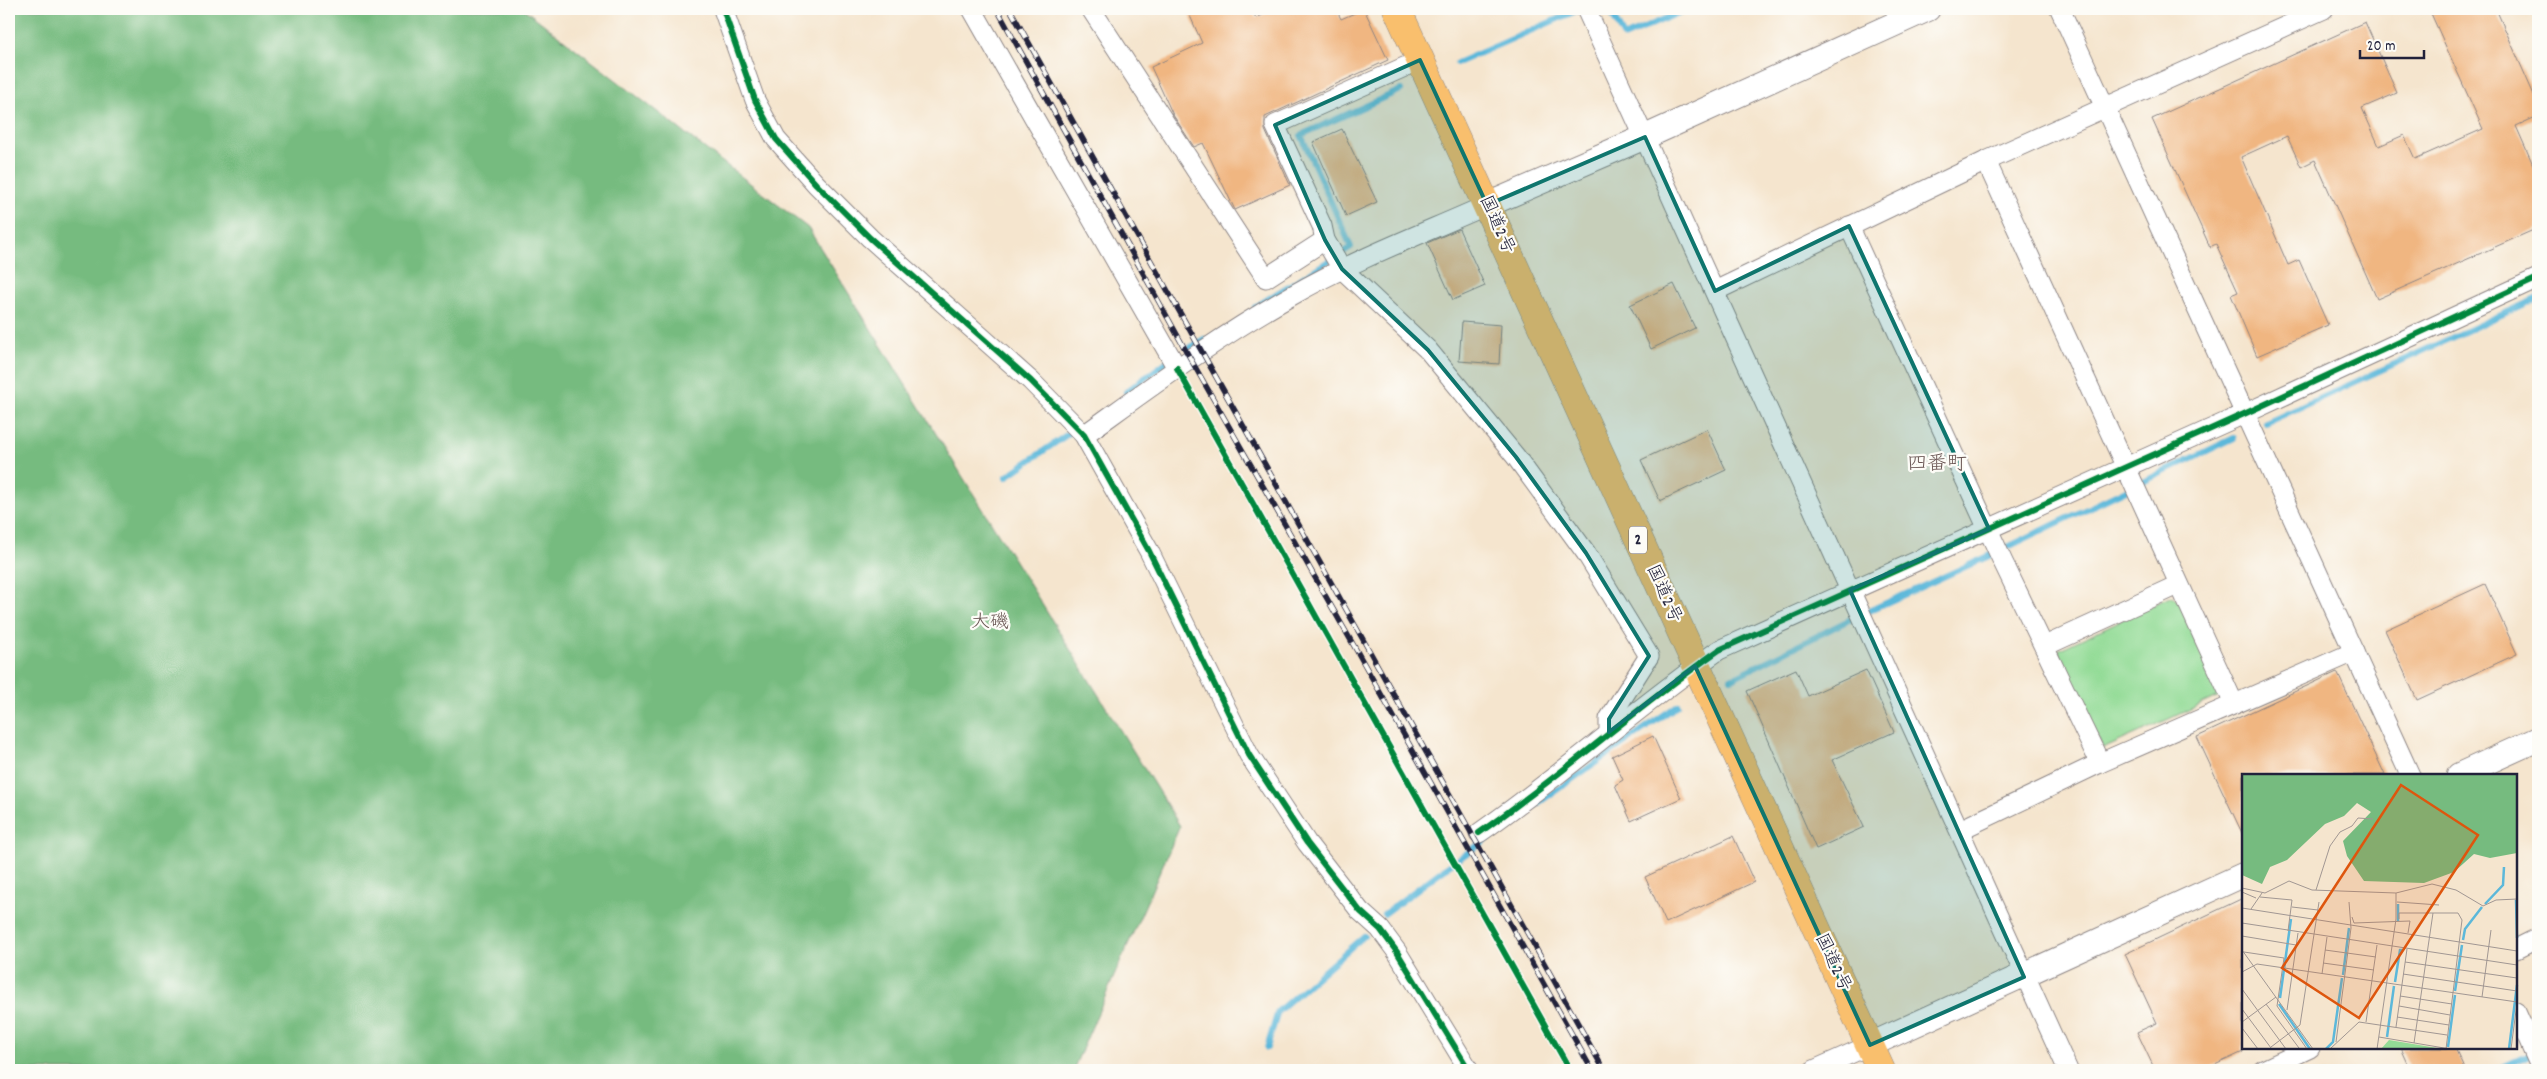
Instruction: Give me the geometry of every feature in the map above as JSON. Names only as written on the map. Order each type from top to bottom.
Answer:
[{"type":"highway","name":"国道2号","points":[[1397,9],[1881,1070]]},
{"type":"street","points":[[723,9],[755,100],[776,138],[816,184],[870,238],[1031,382],[1084,435],[1149,551],[1249,756],[1307,843],[1360,911],[1380,929],[1397,952],[1469,1070]]},
{"type":"street","points":[[972,9],[1173,361]]},
{"type":"street","points":[[1091,9],[1266,278],[1487,206],[1646,138],[1928,9]]},
{"type":"street","points":[[1586,9],[1960,830],[2024,977],[2068,1070]]},
{"type":"street","points":[[2060,9],[2410,774]]},
{"type":"street","points":[[1715,291],[1986,162],[2324,9]]},
{"type":"street","points":[[1420,60],[1275,125],[1334,255],[1428,350],[1516,457],[1586,553],[1649,656],[1609,719],[1609,732]]},
{"type":"street","points":[[1986,162],[2234,704]]},
{"type":"street","points":[[1849,226],[2003,562],[2100,764]]},
{"type":"street","points":[[1084,435],[1173,361],[1291,295],[1334,255]]},
{"type":"street","points":[[1479,833],[1719,650],[2130,480],[2244,414],[2538,278]]},
{"type":"street","points":[[2045,646],[2178,585]]},
{"type":"street","points":[[1960,830],[2100,764],[2354,652]]},
{"type":"street","points":[[2461,774],[2538,739]]},
{"type":"street","points":[[1814,1070],[2024,977],[2242,875]]},
{"type":"street","points":[[2517,948],[2538,938]]},
{"type":"street","points":[[2517,1014],[2535,1055]]},
{"type":"street","points":[[2263,1070],[2308,1049]]},
{"type":"highlighted area","points":[[1420,60],[1487,205],[1645,137],[1715,291],[1849,226],[1989,529],[1850,590],[2024,977],[1870,1045],[1695,666],[1609,732],[1609,719],[1649,656],[1586,553],[1516,457],[1428,350],[1342,269],[1325,240],[1275,125]]},
{"type":"green space","points":[[9,9],[524,9],[808,228],[1180,826],[1073,1070],[9,1070]]},
{"type":"green space","points":[[2172,596],[2180,602],[2219,687],[2219,696],[2103,749],[2058,650]]},
{"type":"building","points":[[1187,9],[1251,9],[1256,18],[1276,9],[1336,9],[1341,19],[1364,9],[1388,60],[1265,117],[1265,130],[1290,185],[1235,210],[1203,143],[1194,147],[1173,115],[1151,67],[1202,43]]},
{"type":"building","points":[[2429,9],[2496,9],[2538,104],[2538,116],[2516,126],[2538,176],[2538,228],[2377,299],[2315,160],[2301,167],[2287,136],[2241,157],[2288,265],[2299,260],[2328,325],[2257,356],[2231,295],[2238,292],[2216,244],[2210,247],[2152,119],[2365,22],[2397,93],[2362,108],[2379,146],[2404,135],[2415,159],[2483,129]]},
{"type":"building","points":[[1342,129],[1377,202],[1346,216],[1313,142]]},
{"type":"building","points":[[1459,229],[1485,286],[1453,300],[1427,243]]},
{"type":"building","points":[[1674,284],[1695,328],[1651,349],[1630,305]]},
{"type":"building","points":[[1462,322],[1501,325],[1499,364],[1459,361]]},
{"type":"building","points":[[1707,429],[1726,470],[1660,501],[1641,460]]},
{"type":"building","points":[[2485,584],[2517,654],[2417,700],[2385,630]]},
{"type":"building","points":[[1796,669],[1808,696],[1866,670],[1894,732],[1832,760],[1864,827],[1816,849],[1747,691]]},
{"type":"building","points":[[2337,672],[2385,774],[2242,774],[2242,833],[2197,737]]},
{"type":"building","points":[[1653,736],[1681,798],[1631,821],[1615,785],[1623,780],[1612,756]]},
{"type":"building","points":[[1733,836],[1754,882],[1666,923],[1645,877]]},
{"type":"building","points":[[2242,898],[2243,1052],[2204,1070],[2155,1070],[2137,1032],[2157,1023],[2125,954]]},
{"type":"building","points":[[2401,1049],[2455,1049],[2465,1070],[2411,1070]]},
{"type":"waterway","points":[[1609,9],[1624,37],[1687,9]]},
{"type":"waterway","points":[[1457,63],[1576,11]]},
{"type":"waterway","points":[[1255,307],[1351,247],[1301,135],[1401,90]]},
{"type":"waterway","points":[[2266,423],[2538,298]]},
{"type":"waterway","points":[[1190,347],[1204,339]]},
{"type":"waterway","points":[[1126,392],[1169,360]]},
{"type":"waterway","points":[[1006,477],[1068,434]]},
{"type":"waterway","points":[[1731,679],[1851,619],[1989,556],[2234,438]]},
{"type":"waterway","points":[[1384,914],[1440,872],[1678,705]]},
{"type":"waterway","points":[[1267,1048],[1278,1011],[1364,936]]},
{"type":"waterway","points":[[2496,1070],[2531,1054]]},
{"type":"railway","points":[[997,9],[1190,358],[1592,1070]]},
{"type":"railway","points":[[1010,9],[1604,1070]]},
{"type":"cycle path","points":[[723,9],[755,100],[776,139],[816,184],[870,238],[1031,381],[1084,435],[1149,551],[1249,755],[1307,843],[1360,911],[1380,929],[1397,952],[1469,1070]]},
{"type":"cycle path","points":[[1479,833],[1719,650],[2244,414],[2538,278]]},
{"type":"cycle path","points":[[1177,368],[1570,1070]]},
{"type":"district","name":"四番町","points":[[1937,465]]},
{"type":"district","name":"大磯","points":[[990,623]]}]
